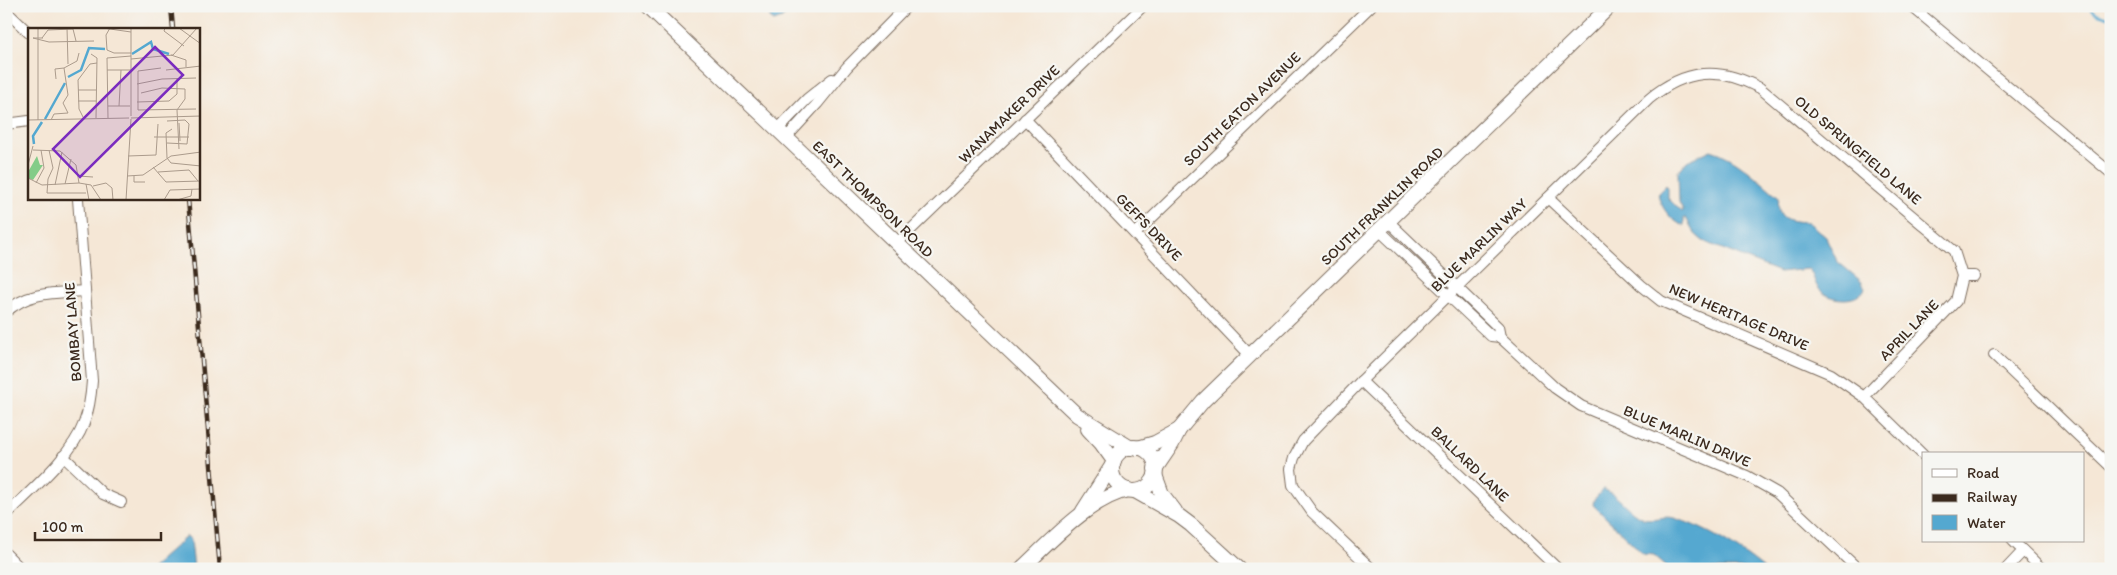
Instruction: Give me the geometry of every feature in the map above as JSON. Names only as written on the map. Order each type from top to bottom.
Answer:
[{"type":"main road","name":"EAST THOMPSON ROAD","points":[[648,6],[1077,415],[1134,448]]},
{"type":"main road","name":"SOUTH FRANKLIN ROAD","points":[[1155,472],[1179,430],[1203,402],[1610,6]]},
{"type":"main road","name":"EAST THOMPSON ROAD","points":[[1077,415],[1082,424],[1101,442],[1113,463]]},
{"type":"main road","name":"SOUTH FRANKLIN ROAD","points":[[1134,448],[1155,443],[1179,430]]},
{"type":"main road","points":[[1082,514],[1090,498],[1122,451],[1134,448],[1144,450],[1151,456],[1162,494],[1179,516]]},
{"type":"main road","points":[[1113,463],[1113,474],[1120,486],[1132,490],[1179,516],[1239,569]]},
{"type":"main road","points":[[1021,569],[1082,514],[1108,496],[1147,486],[1155,472]]},
{"type":"street","points":[[782,134],[807,99],[847,67],[907,6]]},
{"type":"street","name":"WANAMAKER DRIVE","points":[[897,243],[1143,6]]},
{"type":"street","name":"SOUTH EATON AVENUE","points":[[1135,234],[1371,6]]},
{"type":"street","points":[[1911,6],[2111,174]]},
{"type":"street","points":[[6,11],[28,33]]},
{"type":"street","name":"BLUE MARLIN WAY","points":[[1372,569],[1312,512],[1293,485],[1291,469],[1294,458],[1303,441],[1361,381],[1664,87],[1678,79],[1695,74],[1712,74]]},
{"type":"street","name":"OLD SPRINGFIELD LANE","points":[[1712,74],[1729,75],[1745,80],[1760,88],[1944,241],[1954,251],[1962,276]]},
{"type":"street","name":"GEFFS DRIVE","points":[[1025,119],[1250,355]]},
{"type":"street","points":[[6,124],[28,121]]},
{"type":"street","name":"NEW HERITAGE DRIVE","points":[[1548,198],[1640,285],[1661,301],[1824,371],[1864,397],[1922,454]]},
{"type":"street","name":"BOMBAY LANE","points":[[6,515],[70,449],[84,424],[90,403],[92,381],[78,200]]},
{"type":"street","name":"BLUE MARLIN DRIVE","points":[[1384,227],[1457,288],[1498,327],[1500,337],[1555,388],[1580,406],[1746,476],[1777,494],[1858,569]]},
{"type":"street","name":"BLUE MARLIN DRIVE","points":[[1384,227],[1448,296],[1490,336],[1500,337]]},
{"type":"street","points":[[1962,276],[1974,276]]},
{"type":"street","name":"APRIL LANE","points":[[1864,397],[1951,308],[1960,290],[1962,276]]},
{"type":"street","points":[[6,312],[25,298],[39,294],[85,291]]},
{"type":"street","points":[[1994,355],[2111,467]]},
{"type":"street","name":"BALLARD LANE","points":[[1361,381],[1558,569]]},
{"type":"street","points":[[63,456],[103,494],[121,502]]},
{"type":"street","points":[[2014,542],[2042,569]]},
{"type":"street","points":[[2006,569],[2024,551]]},
{"type":"street","points":[[6,554],[21,569]]},
{"type":"water","points":[[768,6],[795,6],[782,18],[774,21],[770,18]]},
{"type":"water","points":[[1711,150],[1739,164],[1779,197],[1779,211],[1785,218],[1808,222],[1826,237],[1837,261],[1861,281],[1865,288],[1861,293],[1850,299],[1829,296],[1819,289],[1812,273],[1808,269],[1779,272],[1703,241],[1695,234],[1686,218],[1684,218],[1684,226],[1671,217],[1661,203],[1658,193],[1666,185],[1668,187],[1668,198],[1682,212],[1683,210],[1679,202],[1678,172],[1687,161]]},
{"type":"water","points":[[1603,489],[1614,495],[1633,512],[1643,518],[1674,518],[1698,527],[1743,553],[1764,569],[1670,569],[1654,555],[1643,554],[1593,505],[1594,500]]},
{"type":"water","points":[[187,536],[191,540],[194,569],[150,569]]},
{"type":"waterway","points":[[2088,6],[2096,13],[2111,18]]},
{"type":"railway","points":[[171,6],[173,28]]},
{"type":"railway","points":[[188,200],[220,569]]}]
